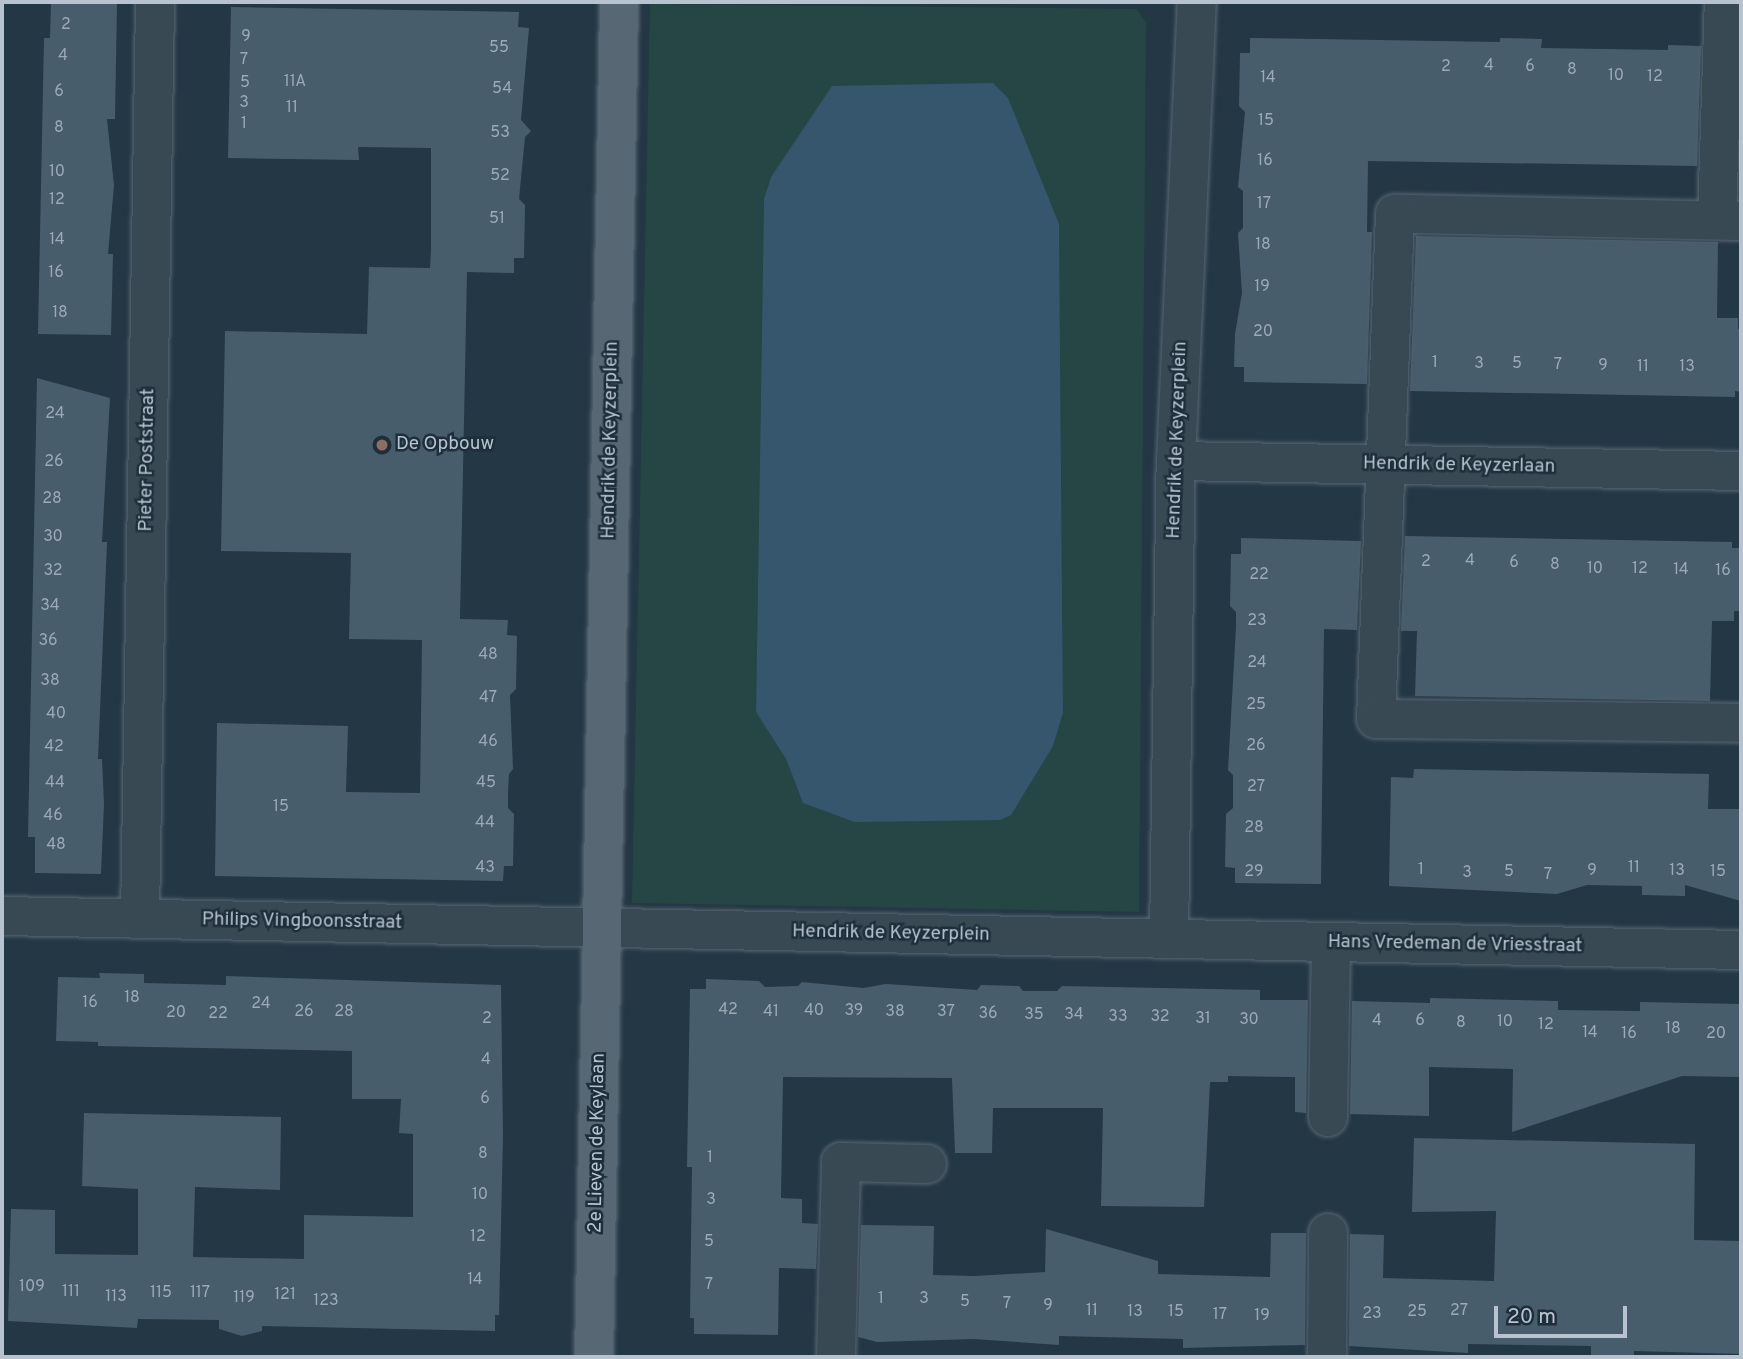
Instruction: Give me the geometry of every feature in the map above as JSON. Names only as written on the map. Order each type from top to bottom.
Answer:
[{"type":"main road","name":"Hendrik de Keyzerplein","points":[[602,929],[619,2]]},
{"type":"main road","name":"2e Lieven de Keylaan","points":[[594,1357],[602,929]]},
{"type":"street","name":"Pieter Poststraat","points":[[140,918],[155,2]]},
{"type":"street","name":"Hendrik de Keyzerplein","points":[[602,929],[1169,939],[1176,461],[1197,2]]},
{"type":"street","points":[[1724,2],[1729,220],[1395,214],[1376,719],[1741,723]]},
{"type":"street","name":"Hendrik de Keyzerlaan","points":[[1176,461],[1741,471]]},
{"type":"street","name":"Philips Vingboonsstraat","points":[[2,916],[602,929]]},
{"type":"street","name":"Hans Vredeman de Vriesstraat","points":[[1169,939],[1741,950]]},
{"type":"street","points":[[1328,1117],[1331,942]]},
{"type":"street","points":[[836,1357],[841,1162],[927,1164]]},
{"type":"street","points":[[1328,1233],[1328,1357]]},
{"type":"green space","points":[[650,4],[1137,9],[1146,23],[1139,912],[632,903]],"holes":[[[833,86],[1059,224],[1063,712],[1053,746],[803,803],[786,759],[756,712],[764,199],[771,177]]]},
{"type":"water","points":[[993,83],[1008,98],[1059,224],[1063,713],[1053,746],[1011,815],[1000,820],[855,822],[803,803],[786,759],[756,712],[764,199],[771,177],[832,86]]},
{"type":"building","points":[[51,2],[117,3],[115,119],[107,119],[114,185],[108,254],[113,254],[111,335],[38,334],[44,38],[50,38]]},
{"type":"building","points":[[231,7],[519,12],[518,27],[529,28],[521,120],[531,131],[525,137],[519,199],[525,205],[524,258],[514,258],[514,273],[467,272],[460,619],[508,620],[507,635],[517,636],[516,689],[510,695],[513,769],[509,774],[508,793],[508,808],[514,814],[513,866],[504,866],[503,881],[215,876],[217,723],[348,726],[346,792],[420,793],[422,640],[349,639],[351,553],[221,551],[225,331],[367,334],[369,267],[430,268],[431,250],[431,148],[358,147],[359,160],[228,158]]},
{"type":"building","points":[[1250,38],[1500,42],[1500,38],[1542,39],[1541,48],[1668,50],[1668,45],[1701,46],[1697,166],[1368,161],[1367,232],[1372,232],[1367,384],[1244,382],[1244,367],[1234,367],[1235,334],[1242,293],[1238,233],[1243,228],[1243,191],[1238,187],[1245,112],[1239,106],[1240,53],[1250,53]]},
{"type":"building","points":[[1416,236],[1718,242],[1717,318],[1738,318],[1738,329],[1741,328],[1741,392],[1735,391],[1735,397],[1410,391]]},
{"type":"building","points":[[37,378],[110,398],[102,542],[107,542],[98,759],[102,759],[104,804],[101,874],[35,873],[35,837],[28,837]]},
{"type":"building","points":[[1405,536],[1732,542],[1732,548],[1741,548],[1741,611],[1734,611],[1734,621],[1712,621],[1710,701],[1415,696],[1417,631],[1401,631]]},
{"type":"building","points":[[1241,538],[1361,541],[1357,630],[1324,629],[1321,884],[1235,883],[1235,868],[1225,867],[1226,814],[1233,808],[1233,775],[1228,770],[1236,627],[1236,612],[1230,606],[1231,554],[1241,554]]},
{"type":"building","points":[[1414,769],[1709,774],[1708,809],[1741,809],[1741,901],[1685,885],[1685,896],[1642,895],[1642,886],[1587,885],[1557,894],[1389,886],[1391,777],[1413,778]]},
{"type":"building","points":[[99,973],[144,974],[144,983],[226,985],[226,976],[501,985],[503,1135],[499,1315],[495,1315],[495,1331],[262,1326],[262,1331],[242,1336],[219,1329],[219,1320],[138,1319],[137,1328],[8,1321],[11,1209],[55,1210],[55,1254],[138,1255],[138,1189],[82,1186],[84,1113],[281,1117],[280,1190],[195,1187],[193,1257],[304,1259],[304,1215],[413,1217],[413,1134],[399,1133],[401,1099],[352,1099],[352,1051],[98,1046],[98,1042],[56,1041],[58,977],[100,978]]},
{"type":"building","points":[[706,979],[759,981],[765,987],[798,986],[802,982],[863,988],[886,984],[977,990],[981,985],[1019,986],[1023,991],[1057,991],[1062,986],[1260,990],[1260,1000],[1308,1000],[1306,1113],[1295,1112],[1295,1077],[1228,1076],[1228,1082],[1210,1082],[1204,1207],[1101,1206],[1103,1108],[993,1108],[992,1153],[955,1153],[952,1078],[783,1077],[781,1198],[802,1199],[802,1223],[818,1224],[816,1269],[779,1268],[778,1335],[694,1334],[694,1318],[690,1318],[692,1167],[687,1167],[690,989],[706,989]]},
{"type":"building","points":[[1430,998],[1558,1001],[1558,1010],[1640,1011],[1640,1002],[1741,1004],[1741,1077],[1682,1076],[1512,1132],[1513,1069],[1429,1067],[1429,1116],[1350,1114],[1352,1001],[1430,1003]]},
{"type":"building","points":[[1414,1138],[1695,1144],[1694,1240],[1741,1241],[1741,1354],[1634,1351],[1634,1356],[1591,1355],[1591,1346],[1468,1344],[1468,1353],[1349,1346],[1350,1234],[1384,1235],[1383,1278],[1494,1281],[1496,1211],[1412,1212]]},
{"type":"building","points":[[861,1225],[934,1226],[933,1275],[975,1276],[1045,1272],[1046,1229],[1158,1261],[1158,1274],[1270,1277],[1271,1233],[1306,1233],[1305,1345],[1183,1348],[1183,1339],[1059,1336],[1059,1345],[974,1339],[877,1342],[858,1337]]},
{"type":"place","name":"De Opbouw","points":[[382,445]]}]
